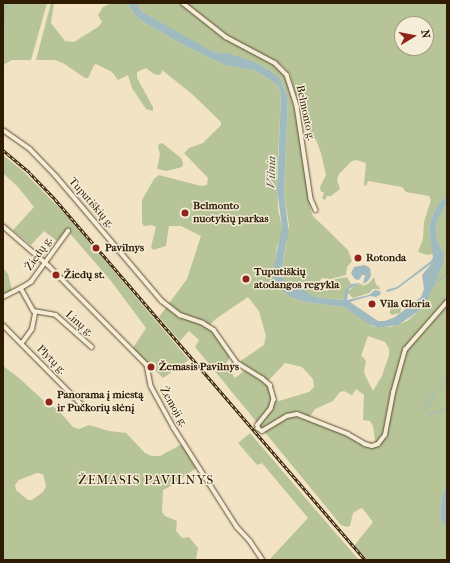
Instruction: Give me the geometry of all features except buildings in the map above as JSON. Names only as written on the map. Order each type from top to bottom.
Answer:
[{"type":"street","name":"Belmonto g.","points":[[182,3],[226,37],[275,63],[287,75],[296,106],[311,199],[316,210]]},
{"type":"street","name":"Tuputiškių g.","points":[[3,130],[30,149],[56,176],[162,301],[180,315],[211,328],[222,339],[236,362],[262,378],[270,385],[273,394],[273,405],[258,424],[259,430],[265,431],[282,419],[293,414],[302,415],[348,434],[365,444],[372,446],[380,443],[385,435],[392,392],[405,350],[447,302]]},
{"type":"street","name":"Žemoji g.","points":[[3,226],[45,263],[147,365],[151,386],[174,428],[237,527],[250,541],[263,560]]},
{"type":"street","name":"Žiedų g.","points":[[3,297],[31,282],[68,231]]},
{"type":"street","points":[[21,288],[35,313],[32,329],[22,343]]},
{"type":"street","name":"Linų g.","points":[[35,313],[56,315],[92,347]]},
{"type":"street","name":"Plytų g.","points":[[3,325],[86,408]]},
{"type":"green space","points":[[3,3],[47,3],[31,60],[12,60],[3,65]]},
{"type":"green space","points":[[51,3],[54,3],[51,23],[65,41],[74,42],[98,27],[102,22],[98,15],[103,7],[112,3],[127,3],[136,16],[143,22],[187,47],[225,65],[256,71],[278,85],[281,94],[277,177],[278,209],[282,227],[282,236],[277,247],[273,281],[293,298],[306,302],[344,307],[374,327],[391,327],[407,321],[419,311],[441,269],[441,248],[437,240],[436,227],[438,219],[447,203],[447,482],[442,496],[440,513],[442,522],[447,530],[447,560],[368,560],[354,546],[373,522],[363,509],[361,508],[353,513],[350,526],[347,527],[341,525],[195,347],[199,340],[189,331],[180,341],[159,317],[187,279],[201,236],[181,226],[169,226],[166,246],[153,250],[151,247],[156,227],[151,225],[144,226],[142,223],[142,200],[154,179],[159,175],[201,186],[207,185],[208,178],[184,153],[189,148],[203,143],[221,125],[221,122],[192,94],[162,70],[161,74],[159,75],[154,74],[146,68],[137,72],[137,78],[153,107],[153,111],[146,109],[132,88],[128,75],[118,80],[112,72],[96,64],[94,65],[88,78],[85,78],[63,63],[55,60],[36,60]],"holes":[[[248,297],[259,311],[266,336],[264,345],[242,360],[241,362],[244,371],[235,378],[226,365],[230,356],[219,337],[207,327],[217,318]],[[368,336],[385,342],[389,349],[389,355],[382,376],[373,391],[364,371],[366,362],[361,356]],[[285,363],[302,367],[313,379],[314,387],[309,392],[279,401],[273,399],[268,381]],[[356,389],[364,395],[363,420],[370,421],[373,426],[376,446],[308,419],[315,409],[333,401],[340,392],[344,391],[352,395]]]},
{"type":"green space","points":[[136,3],[181,3],[226,39],[272,64],[285,74],[299,128],[311,211],[313,216],[348,250],[352,261],[347,267],[346,275],[330,279],[322,278],[319,282],[319,286],[322,290],[327,291],[331,288],[331,280],[347,277],[351,284],[346,289],[345,300],[314,297],[281,278],[289,225],[284,193],[288,98],[280,78],[268,69],[252,61],[213,52],[193,42],[141,11]]},
{"type":"green space","points":[[185,3],[447,3],[447,195],[437,205],[431,220],[429,230],[433,254],[427,255],[418,252],[423,239],[424,222],[431,200],[429,196],[406,192],[402,187],[368,181],[366,186],[364,185],[366,163],[356,160],[352,161],[339,174],[337,180],[340,189],[331,196],[327,196],[325,200],[322,198],[324,192],[321,192],[320,187],[326,175],[321,153],[316,140],[303,123],[290,74],[281,65],[229,37]]},
{"type":"green space","points":[[162,143],[181,158],[183,163],[182,167],[167,171],[157,169],[160,154],[158,147],[159,144]]},
{"type":"green space","points":[[3,155],[24,172],[68,217],[189,360],[163,378],[133,348],[146,328],[111,281],[67,230],[57,241],[44,231],[31,245],[13,230],[34,207],[18,187],[3,173]]},
{"type":"green space","points":[[3,268],[8,274],[12,291],[3,296]]},
{"type":"green space","points":[[374,277],[376,285],[379,286],[380,289],[373,289],[369,293],[353,298],[347,292],[356,285],[362,284],[363,286],[369,283]]},
{"type":"green space","points":[[393,299],[398,301],[401,309],[400,313],[392,315],[389,312],[391,310],[390,307],[384,308],[385,305]]},
{"type":"green space","points":[[3,366],[19,378],[44,401],[58,410],[73,427],[79,429],[89,425],[109,431],[126,433],[145,453],[152,456],[160,456],[182,444],[196,468],[163,490],[162,512],[165,516],[177,521],[176,531],[182,538],[189,537],[198,548],[196,560],[3,560]],"holes":[[[37,473],[43,474],[46,486],[43,492],[32,500],[28,500],[16,490],[15,485],[19,480]]]},
{"type":"green space","points":[[250,433],[359,560],[269,560],[308,518],[262,463],[257,465],[238,443]]},
{"type":"water","points":[[127,3],[136,3],[141,11],[213,52],[230,54],[252,61],[268,69],[280,78],[288,98],[284,193],[289,234],[286,243],[281,277],[286,281],[293,283],[314,297],[344,300],[345,290],[351,284],[361,283],[349,289],[347,300],[369,295],[375,290],[380,291],[381,294],[376,297],[370,296],[350,302],[378,321],[385,321],[395,317],[421,297],[424,289],[422,275],[432,263],[397,289],[387,292],[386,290],[397,287],[431,261],[433,257],[429,230],[431,220],[437,205],[447,195],[447,203],[438,219],[436,227],[437,240],[444,255],[443,264],[428,299],[419,311],[398,325],[378,328],[367,323],[344,307],[306,302],[293,298],[276,287],[273,281],[274,266],[282,227],[277,190],[281,94],[278,85],[256,71],[225,65],[187,47],[143,22],[136,16]]},
{"type":"water","points":[[365,265],[370,268],[371,276],[368,281],[363,284],[365,275],[362,275],[360,279],[357,280],[351,273],[354,267]]},
{"type":"water","points":[[447,482],[447,530],[442,522],[440,513],[442,496]]},
{"type":"waterway","points":[[3,25],[6,3]]},
{"type":"waterway","points":[[433,284],[447,272]]},
{"type":"waterway","points":[[422,406],[447,378]]},
{"type":"waterway","points":[[423,412],[434,394]]},
{"type":"waterway","points":[[426,415],[447,408]]},
{"type":"railway","points":[[3,150],[30,173],[55,199],[365,560]]},
{"type":"place","name":"Belmonto nuotykių parkas","points":[[185,213]]},
{"type":"place","name":"Pavilnys","points":[[96,248]]},
{"type":"place","name":"Rotonda","points":[[358,258]]},
{"type":"place","name":"Žiedų st.","points":[[56,275]]},
{"type":"place","name":"Tuputiškių atodangos regykla","points":[[246,279]]},
{"type":"place","name":"Vila Gloria","points":[[372,304]]},
{"type":"place","name":"Žemasis Pavilnys","points":[[151,367]]},
{"type":"place","name":"Panorama į miestą ir Pučkorių slėnį","points":[[49,402]]},
{"type":"district","name":"ŽEMASIS PAVILNYS","points":[[146,480]]},
{"type":"water label","name":"Vilnia","points":[[272,172]]}]
